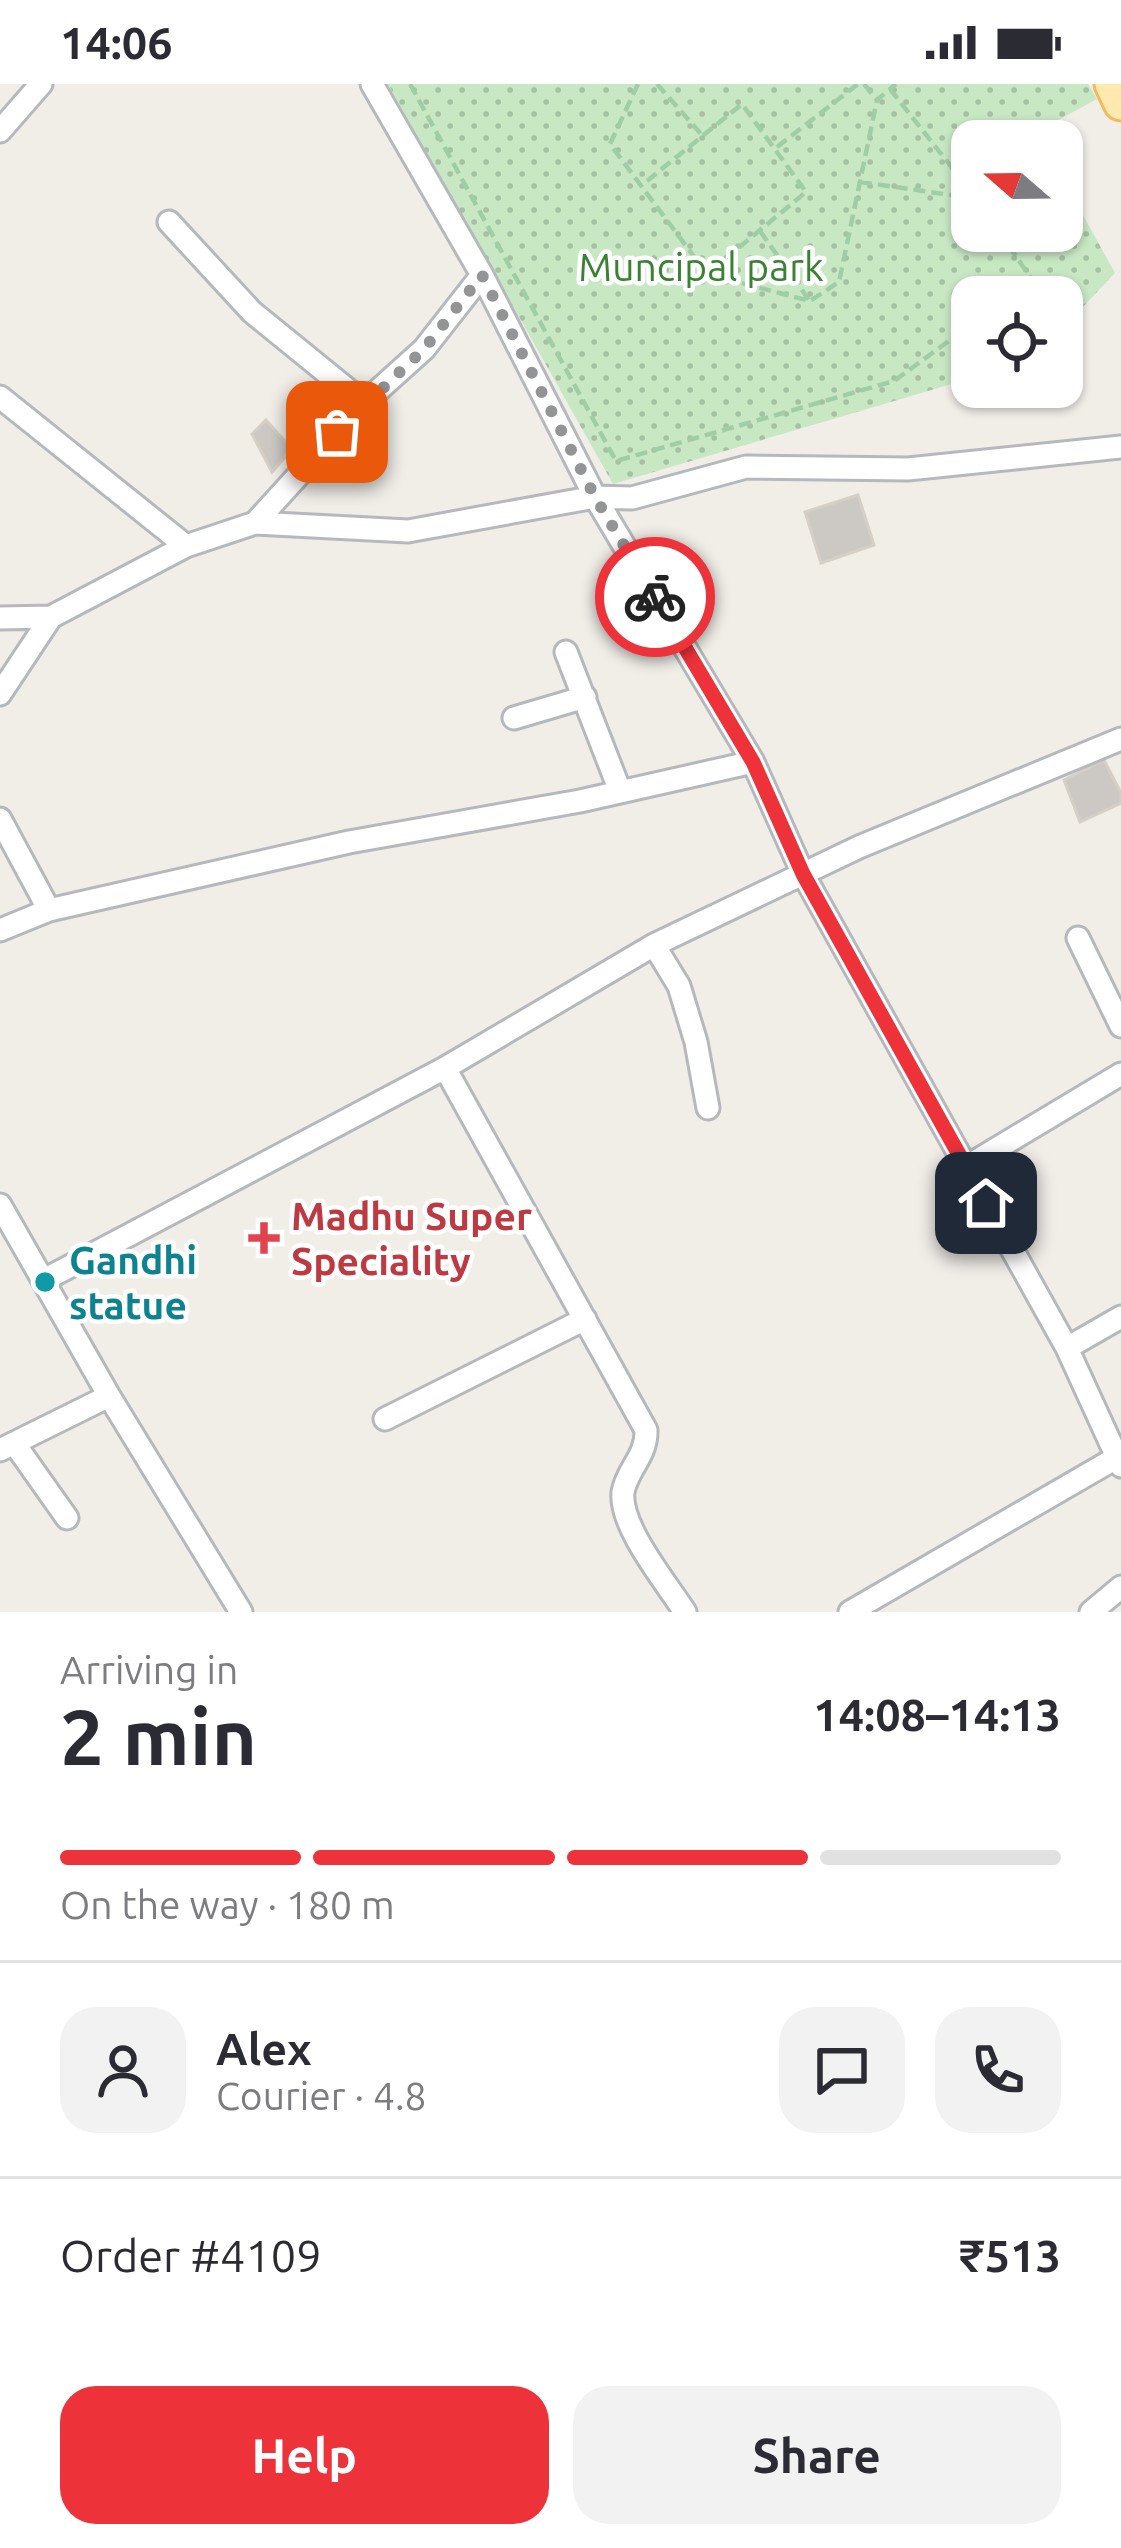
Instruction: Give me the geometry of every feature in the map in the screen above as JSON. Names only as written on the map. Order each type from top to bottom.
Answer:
[{"type":"main road","points":[[1112,84],[1121,104]]},
{"type":"street","points":[[0,130],[41,84]]},
{"type":"street","points":[[372,84],[482,275],[595,497],[753,762],[803,874],[1067,1348],[1120,1460],[850,1612]]},
{"type":"street","points":[[169,222],[252,312],[364,403]]},
{"type":"street","points":[[255,523],[364,403],[424,349],[482,275]]},
{"type":"street","points":[[0,397],[186,546]]},
{"type":"street","points":[[0,618],[51,617],[186,546],[255,523],[408,531],[595,497],[632,497],[746,466],[908,469],[1121,447]]},
{"type":"street","points":[[0,694],[51,617]]},
{"type":"street","points":[[566,652],[620,791]]},
{"type":"street","points":[[514,718],[585,697]]},
{"type":"street","points":[[44,1280],[445,1068],[654,945],[859,847],[1118,748]]},
{"type":"street","points":[[0,930],[49,910],[349,842],[753,762]]},
{"type":"street","points":[[0,819],[49,910]]},
{"type":"street","points":[[1078,938],[1121,1025]]},
{"type":"street","points":[[654,945],[679,986],[708,1108]]},
{"type":"street","points":[[445,1068],[646,1430],[647,1443],[622,1495],[625,1510],[639,1542],[685,1612]]},
{"type":"street","points":[[966,1167],[1121,1074]]},
{"type":"street","points":[[0,1205],[109,1396],[242,1612]]},
{"type":"street","points":[[1067,1348],[1121,1317]]},
{"type":"street","points":[[386,1419],[585,1319]]},
{"type":"street","points":[[67,1518],[7,1447],[109,1396]]},
{"type":"street","points":[[1090,1612],[1121,1587]]},
{"type":"path","points":[[410,84],[616,461],[894,381],[951,339]]},
{"type":"path","points":[[638,84],[610,144],[706,274],[810,301],[839,282],[877,100],[893,87],[951,167]]},
{"type":"path","points":[[657,84],[702,135]]},
{"type":"path","points":[[777,147],[861,84],[877,100]]},
{"type":"path","points":[[642,185],[742,104],[777,147],[806,192],[706,274]]},
{"type":"path","points":[[860,182],[951,193]]},
{"type":"path","points":[[760,231],[810,301]]},
{"type":"green space","name":"Muncipal park","points":[[388,84],[1088,84],[1097,99],[1058,120],[951,120],[951,252],[1083,252],[1083,215],[1115,273],[1083,307],[1083,276],[951,276],[951,384],[613,484]]},
{"type":"building","points":[[266,420],[292,449],[272,472],[252,434]]},
{"type":"building","points":[[858,495],[874,545],[821,563],[805,512]]},
{"type":"building","points":[[1104,760],[1121,793],[1121,803],[1080,822],[1064,780]]},
{"type":"way so far","points":[[337,432],[424,349],[482,275],[595,497],[655,597]]},
{"type":"place","name":"Madhu Super Speciality","points":[[264,1238]]},
{"type":"place","name":"Gandhi statue","points":[[45,1282]]},
{"type":"route","points":[[655,597],[753,762],[803,874],[986,1203]]}]
